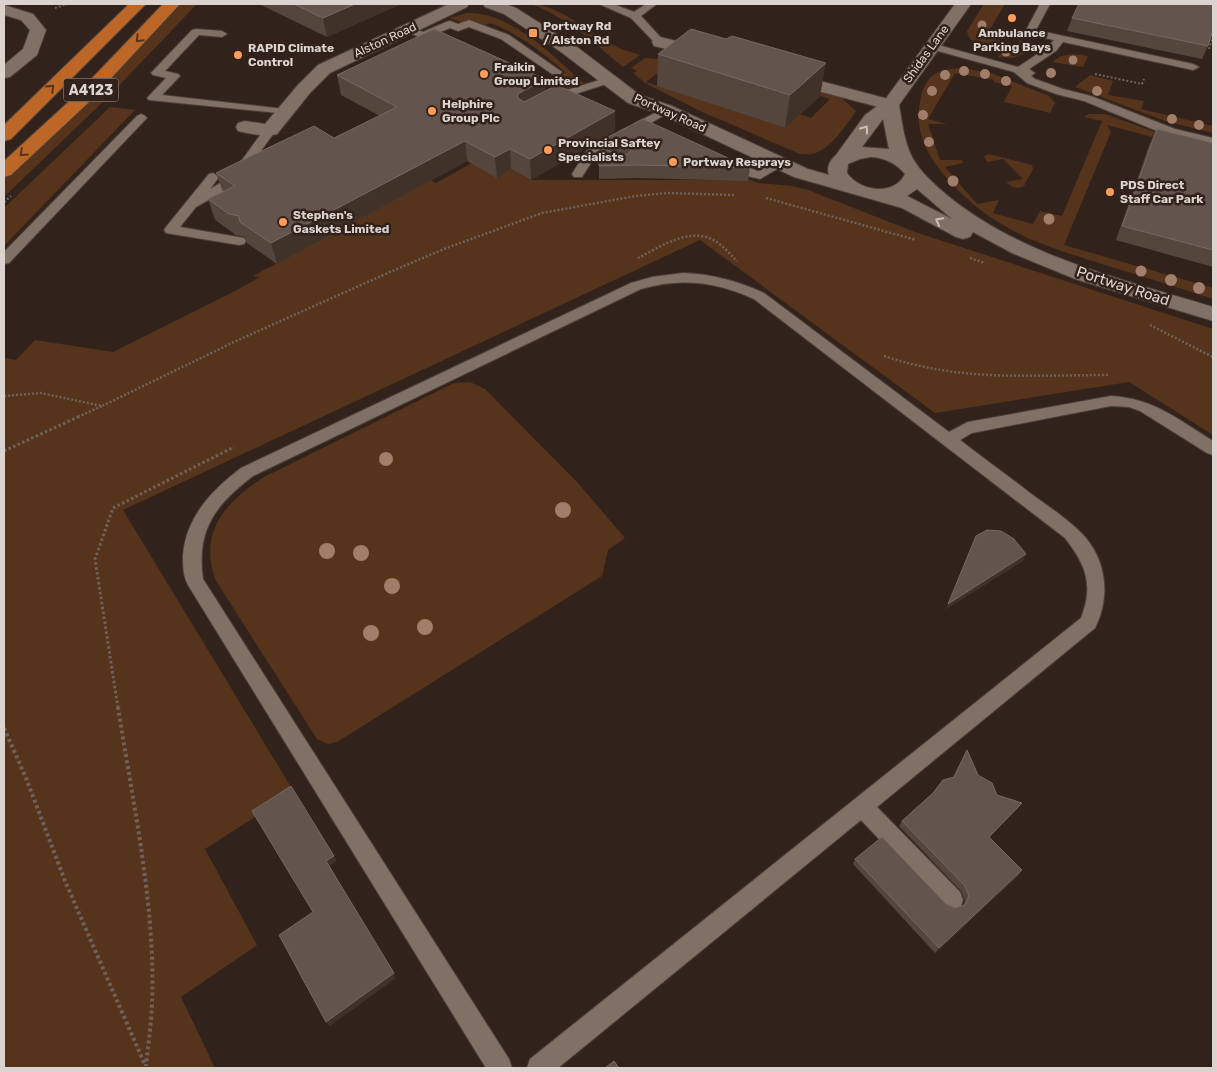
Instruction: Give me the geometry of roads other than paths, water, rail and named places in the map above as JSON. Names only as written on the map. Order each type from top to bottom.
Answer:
[{"type":"highway","name":"A4123","points":[[4,135],[138,4]]},
{"type":"highway","name":"A4123","points":[[4,171],[82,98],[172,4]]},
{"type":"street","name":"Alston Road","points":[[270,130],[304,89],[324,69],[413,37],[460,4]]},
{"type":"street","name":"Portway Road","points":[[491,4],[510,11],[559,42],[634,99],[666,110],[811,177],[865,193],[884,195],[909,204],[972,237],[1213,314]]},
{"type":"street","name":"Shidas Lane","points":[[842,160],[872,120],[890,104],[963,4]]},
{"type":"street","points":[[4,10],[27,18],[38,30],[31,51],[4,73]]},
{"type":"street","points":[[660,42],[720,58]]},
{"type":"street","points":[[766,71],[890,104],[898,147],[909,168]]},
{"type":"street","points":[[245,127],[270,130]]},
{"type":"street","name":"Portway Road","points":[[780,162],[822,164],[842,160],[860,152],[893,156],[909,168],[932,194],[959,214],[982,230],[1033,256]]},
{"type":"street","points":[[842,160],[836,172],[839,178],[852,188]]},
{"type":"street","name":"Portway Road","points":[[884,195],[906,190],[911,186],[909,168]]},
{"type":"lane","points":[[604,4],[635,16],[660,42]]},
{"type":"lane","points":[[635,16],[652,4]]},
{"type":"lane","points":[[1045,4],[1030,32],[1193,67]]},
{"type":"lane","points":[[413,37],[450,24],[458,28],[469,23],[505,37],[556,72]]},
{"type":"lane","points":[[222,34],[196,32],[157,73],[174,76],[153,98],[284,112]]},
{"type":"lane","points":[[1019,71],[1052,50],[1061,38]]},
{"type":"lane","points":[[931,46],[1019,71],[1031,81],[1060,92],[1086,98],[1171,132],[1213,142]]},
{"type":"lane","points":[[543,106],[568,92],[609,80]]},
{"type":"lane","points":[[578,174],[591,153],[666,110]]},
{"type":"lane","points":[[4,260],[141,118]]},
{"type":"lane","points":[[640,124],[666,136]]},
{"type":"lane","points":[[189,207],[234,181],[270,130]]},
{"type":"lane","points":[[591,153],[607,158]]},
{"type":"lane","points":[[718,160],[744,172],[760,176],[780,162]]},
{"type":"lane","points":[[213,176],[171,230],[239,241]]},
{"type":"lane","points":[[500,1068],[194,580],[191,564],[192,548],[204,516],[214,500],[228,486],[255,468],[636,286],[662,278],[678,276],[717,280],[740,287],[759,296],[1071,533],[1085,550],[1093,567],[1098,586],[1096,606],[1088,622],[539,1068]]},
{"type":"lane","points":[[947,440],[968,428],[1111,401],[1130,402],[1146,407],[1213,449]]},
{"type":"lane","points":[[862,807],[952,900]]},
{"type":"place","name":"Ambulance Parking Bays","points":[[1012,18]]},
{"type":"place","name":"Portway Rd / Alston Rd","points":[[533,33]]},
{"type":"place","name":"RAPID Climate Control","points":[[238,55]]},
{"type":"place","name":"Fraikin Group Limited","points":[[484,74]]},
{"type":"place","name":"Helphire Group Plc","points":[[432,111]]},
{"type":"place","name":"Provincial Saftey Specialists","points":[[548,150]]},
{"type":"place","name":"Portway Resprays","points":[[673,162]]},
{"type":"place","name":"PDS Direct Staff Car Park","points":[[1110,192]]},
{"type":"place","name":"Stephen's Gaskets Limited","points":[[283,222]]}]
